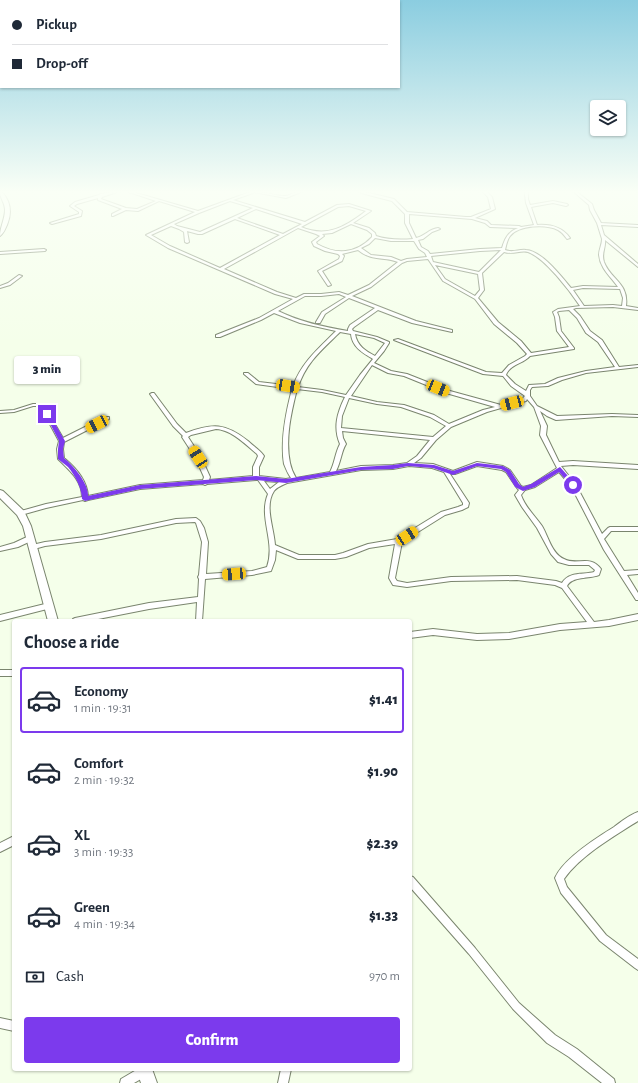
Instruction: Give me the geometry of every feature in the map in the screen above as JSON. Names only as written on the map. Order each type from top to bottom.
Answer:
[{"type":"main road","points":[[0,493],[21,513],[34,547],[52,619]]},
{"type":"street","points":[[160,243],[276,293],[296,299]]},
{"type":"street","points":[[221,268],[268,243]]},
{"type":"street","points":[[314,243],[315,245],[322,248],[339,253],[358,248],[368,243]]},
{"type":"street","points":[[417,243],[420,248],[427,252],[432,263],[448,283],[476,298],[496,323],[518,342],[529,355]]},
{"type":"street","points":[[480,273],[504,250],[506,243]]},
{"type":"street","points":[[604,243],[600,250],[600,259],[625,295],[626,303],[624,307]]},
{"type":"street","points":[[611,243],[638,266]]},
{"type":"street","points":[[358,248],[367,255],[401,262]]},
{"type":"street","points":[[0,253],[44,250]]},
{"type":"street","points":[[318,322],[323,313],[350,296],[366,289],[401,262],[480,250],[504,250],[511,254],[527,251],[536,255],[563,280],[583,307]]},
{"type":"street","points":[[329,285],[320,271],[341,260],[342,256],[339,253]]},
{"type":"street","points":[[432,263],[480,273]]},
{"type":"street","points":[[476,298],[482,290],[480,273]]},
{"type":"street","points":[[0,287],[9,284],[20,276]]},
{"type":"street","points":[[570,289],[585,286],[610,289],[621,288]]},
{"type":"street","points":[[218,336],[260,319],[307,294],[321,295],[341,293],[419,323],[450,331]]},
{"type":"street","points":[[504,375],[505,371],[510,367],[529,355],[572,348],[559,331],[555,312],[558,310],[613,306],[638,309]]},
{"type":"street","points":[[375,358],[359,347],[353,338],[350,329],[378,308]]},
{"type":"street","points":[[570,309],[579,317],[588,332],[600,341],[618,369]]},
{"type":"street","points":[[274,311],[298,322],[386,341],[386,345],[371,363],[348,396],[342,410],[339,420],[339,435],[343,444],[339,451],[338,462],[332,473]]},
{"type":"street","points":[[294,480],[287,464],[287,434],[290,402],[299,376],[305,366],[339,331]]},
{"type":"street","points":[[396,340],[486,373],[504,375],[513,385],[528,396],[536,407],[544,426]]},
{"type":"street","points":[[371,363],[448,392],[500,406]]},
{"type":"street","points":[[408,464],[419,457],[434,439],[449,426],[466,418],[500,406],[524,400],[528,396],[529,388],[531,386],[546,385],[560,379],[586,372],[638,366]]},
{"type":"street","points":[[246,374],[258,383],[296,387],[407,408],[432,416],[449,426]]},
{"type":"street","points":[[152,394],[175,425],[186,436],[207,477],[205,482]]},
{"type":"street","points":[[0,412],[14,411],[33,405],[38,405],[47,414],[62,441],[60,449],[61,459],[70,465],[85,492],[85,499]]},
{"type":"street","points":[[536,407],[548,416],[556,418]]},
{"type":"street","points":[[638,416],[612,415],[556,418],[548,420],[544,426],[543,435],[559,466],[573,485],[601,538],[638,598]]},
{"type":"street","points":[[62,441],[107,418]]},
{"type":"street","points":[[186,436],[216,427],[229,430],[261,456],[256,467],[258,478],[270,493]]},
{"type":"street","points":[[339,429],[434,439]]},
{"type":"street","points":[[564,586],[566,580],[570,578],[593,576],[597,573],[598,569],[588,562],[572,563],[559,560],[552,551],[528,510],[519,500],[518,495],[523,489],[533,486],[559,466],[573,463],[638,467]]},
{"type":"street","points":[[21,513],[46,506],[140,487],[258,478],[286,481],[361,468],[393,467],[408,464],[434,466],[446,472],[456,473],[477,464],[503,468],[508,471],[517,486],[523,489]]},
{"type":"street","points":[[274,546],[298,557],[335,557],[368,546],[399,541],[443,513],[466,506],[466,503],[446,472]]},
{"type":"street","points":[[202,576],[264,571],[271,567],[274,546],[267,510],[270,493],[277,486],[286,481]]},
{"type":"street","points":[[34,547],[101,537],[176,520],[196,520],[201,528],[205,542],[199,619]]},
{"type":"street","points":[[601,538],[610,529],[638,529]]},
{"type":"street","points":[[0,548],[16,545],[31,538]]},
{"type":"street","points":[[399,541],[392,578],[395,583],[418,585],[451,579],[517,578],[556,583],[564,586],[592,624]]},
{"type":"street","points":[[622,573],[638,572]]},
{"type":"street","points":[[85,619],[149,606],[200,599]]},
{"type":"street","points":[[0,618],[49,606]]},
{"type":"street","points":[[412,635],[441,632],[477,637],[495,637],[560,627],[609,623],[638,617]]},
{"type":"street","points":[[0,673],[12,673]]},
{"type":"street","points":[[638,816],[596,844],[561,874],[559,878],[564,890],[603,938],[638,965]]},
{"type":"street","points":[[0,848],[12,841]]},
{"type":"street","points":[[412,882],[467,945],[516,1006],[551,1039],[573,1053],[610,1083]]},
{"type":"street","points":[[0,1023],[12,1026]]},
{"type":"street","points":[[283,1083],[286,1071]]},
{"type":"street","points":[[125,1083],[145,1074]]},
{"type":"route","points":[[47,414],[62,441],[60,449],[61,459],[70,465],[76,475],[85,492],[85,499],[124,489],[140,487],[256,478],[286,481],[361,468],[393,467],[408,464],[434,466],[446,472],[453,473],[477,464],[503,468],[508,471],[517,486],[523,489],[533,486],[560,469],[573,485]]}]
